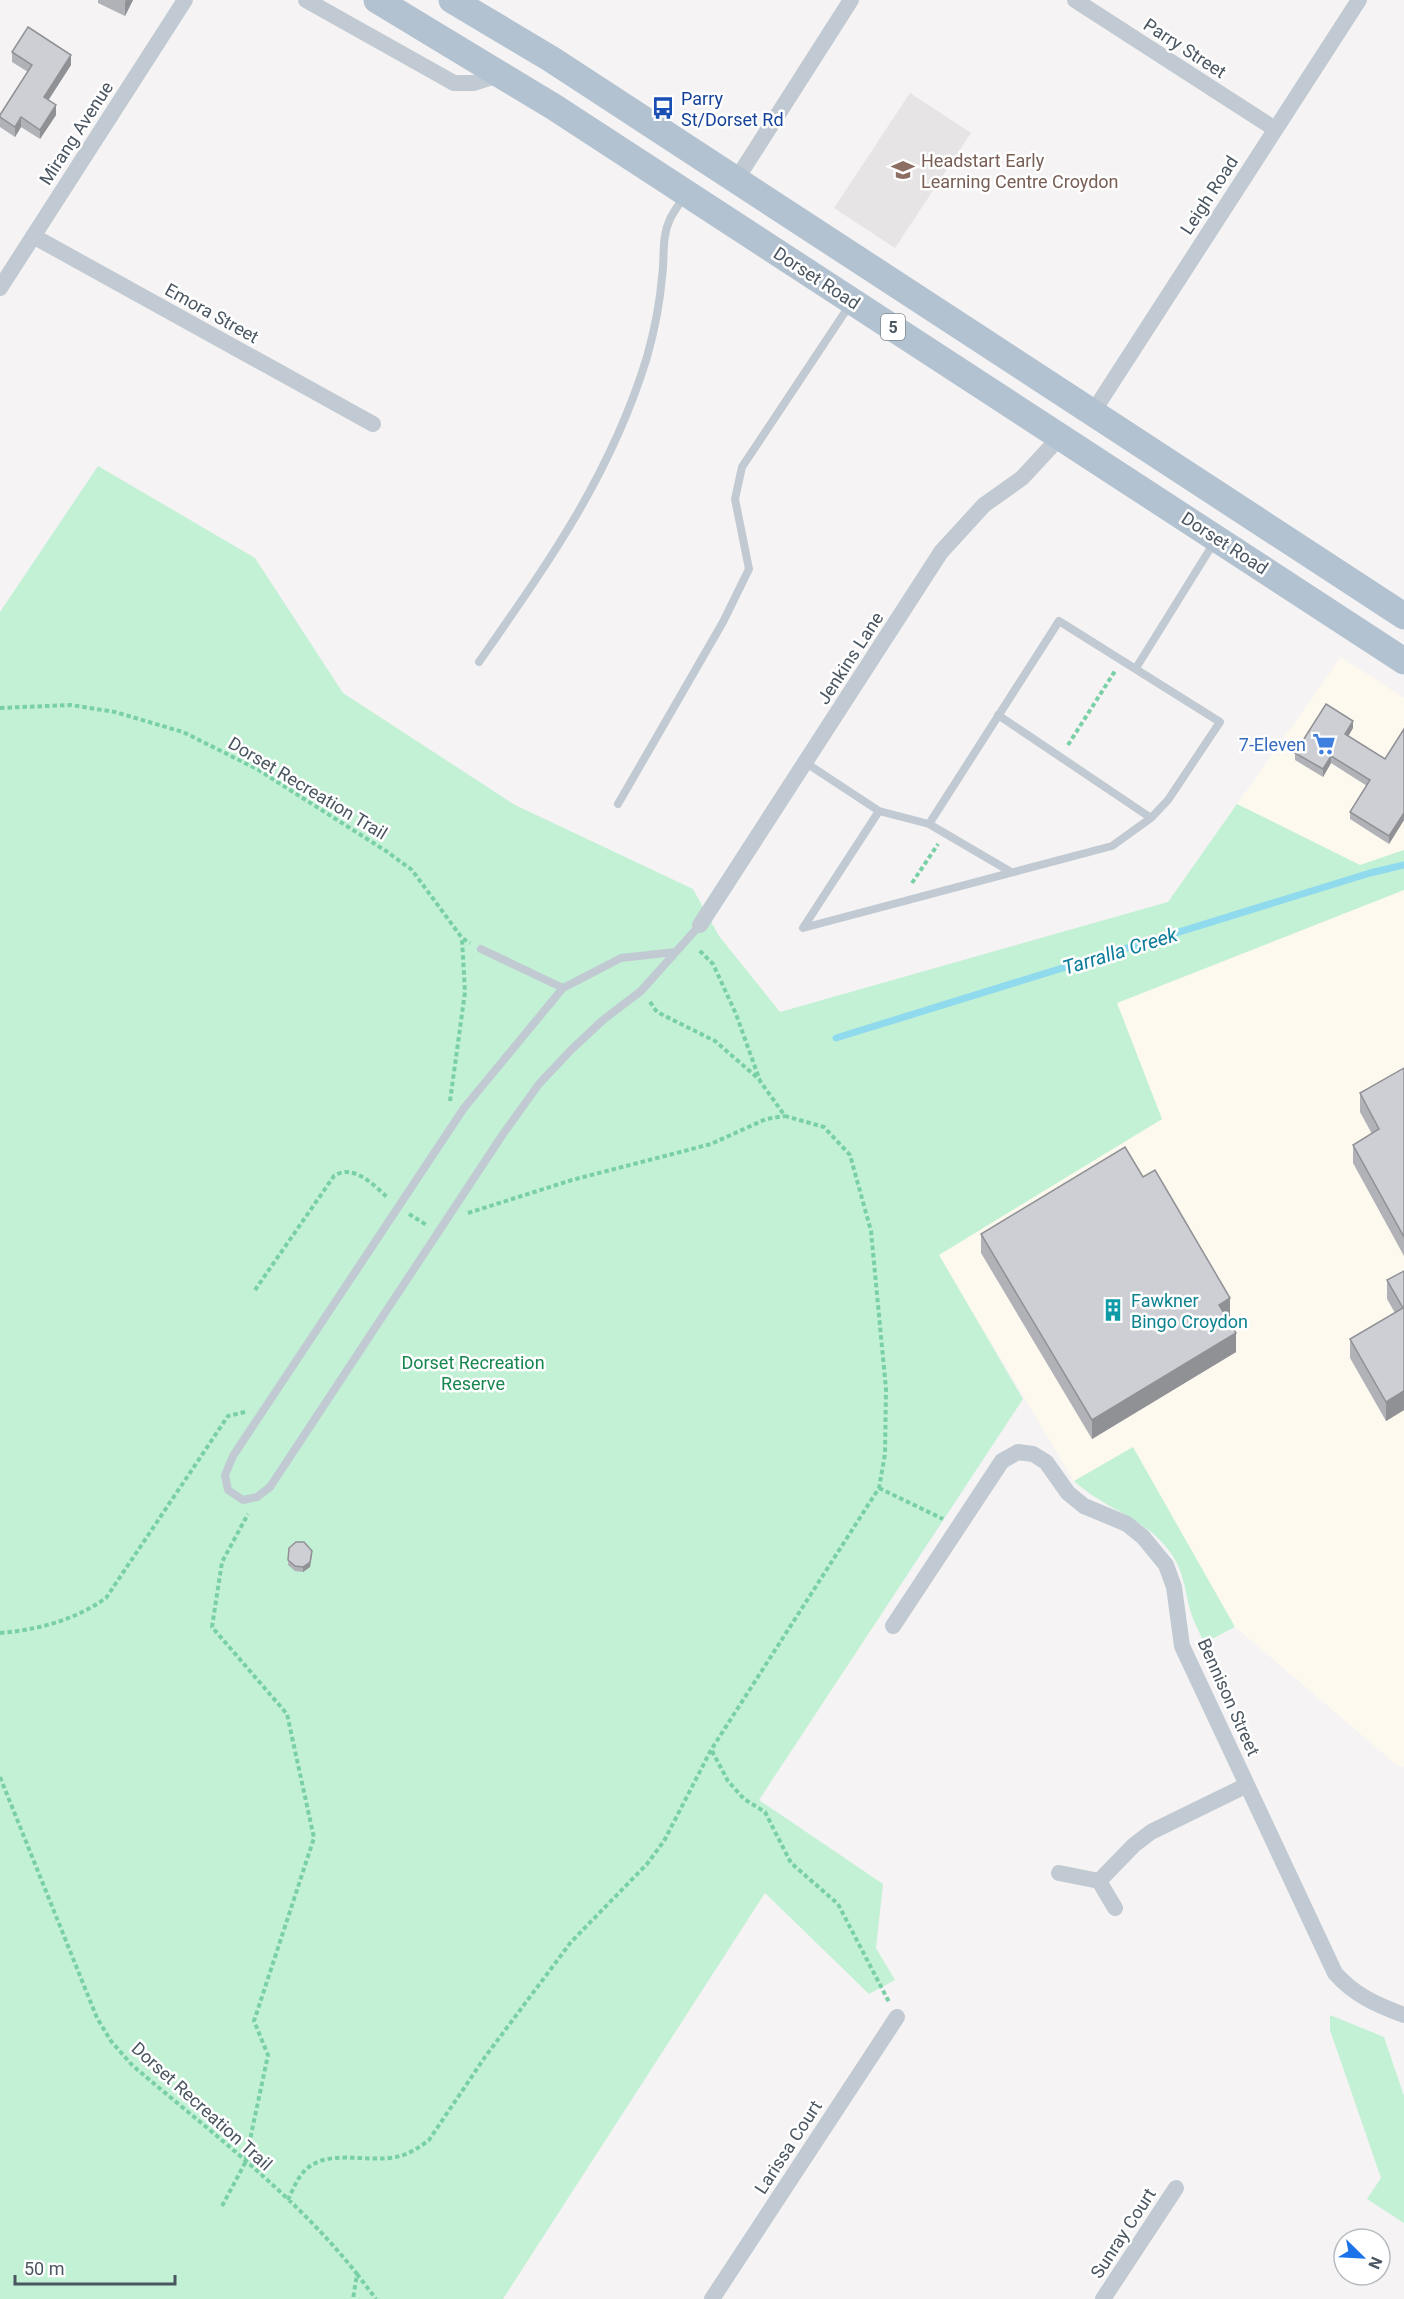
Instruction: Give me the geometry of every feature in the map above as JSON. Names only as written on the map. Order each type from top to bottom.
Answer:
[{"type":"main road","name":"Dorset Road","points":[[377,0],[502,74],[1217,537],[1395,655]]},
{"type":"main road","name":"Dorset Road","points":[[452,0],[551,59],[1404,616]]},
{"type":"main road","points":[[1060,437],[1093,412]]},
{"type":"main road","points":[[1395,655],[1404,621]]},
{"type":"street","name":"Mirang Avenue","points":[[0,288],[185,0]]},
{"type":"street","points":[[306,0],[454,83],[474,83],[502,74]]},
{"type":"street","points":[[736,180],[851,0]]},
{"type":"street","name":"Parry Street","points":[[1075,0],[1275,129]]},
{"type":"street","name":"Leigh Road","points":[[1093,412],[1359,0]]},
{"type":"street","name":"Emora Street","points":[[33,236],[373,424]]},
{"type":"street","name":"Jenkins Lane","points":[[700,925],[941,552],[984,505],[1022,478],[1060,437]]},
{"type":"street","name":"Bennison Street","points":[[893,1626],[1002,1461],[1018,1452],[1033,1454],[1046,1462],[1068,1493],[1127,1524],[1143,1536],[1166,1565],[1174,1587],[1182,1646],[1335,1972],[1346,1986],[1360,1996],[1376,2005],[1404,2015]]},
{"type":"street","points":[[1099,1881],[1134,1845],[1151,1832],[1247,1785]]},
{"type":"street","points":[[1059,1873],[1099,1881],[1115,1908]]},
{"type":"street","name":"Larissa Court","points":[[712,2299],[897,2017]]},
{"type":"street","name":"Sunray Court","points":[[1103,2299],[1176,2188]]},
{"type":"lane","points":[[479,662],[561,544],[592,491],[621,429],[647,356],[662,276],[663,243],[670,219],[686,193]]},
{"type":"lane","points":[[618,804],[723,622],[749,569],[735,499],[742,467],[853,301]]},
{"type":"lane","points":[[1136,668],[1217,537]]},
{"type":"lane","points":[[879,811],[803,928],[1112,846],[1151,818],[1168,800],[1220,722],[1059,621],[929,824]]},
{"type":"lane","points":[[998,715],[1151,818]]},
{"type":"lane","points":[[806,763],[879,811],[929,824],[1011,872]]},
{"type":"lane","points":[[675,952],[621,958],[563,988],[464,1108],[397,1206],[233,1456],[225,1475],[228,1490],[243,1500],[257,1497],[270,1486],[503,1134],[539,1084],[603,1020],[641,991],[700,925]]},
{"type":"lane","points":[[481,949],[563,988]]},
{"type":"path","points":[[1061,756],[1122,660]]},
{"type":"path","name":"Dorset Recreation Trail","points":[[0,708],[71,705],[115,712],[183,732],[257,769],[387,851],[412,870],[462,938],[465,992],[445,1135]]},
{"type":"path","points":[[900,902],[945,833]]},
{"type":"path","points":[[687,939],[713,964],[736,1014],[760,1081]]},
{"type":"path","points":[[641,991],[657,1012],[715,1041],[760,1081],[785,1116]]},
{"type":"path","points":[[288,2200],[302,2174],[314,2164],[332,2158],[384,2159],[401,2156],[416,2150],[429,2140],[485,2057],[572,1942],[647,1864],[664,1841],[711,1750],[879,1488],[885,1454],[886,1389],[871,1231],[850,1155],[824,1127],[785,1116],[766,1119],[711,1144],[572,1180],[466,1214],[450,1215]]},
{"type":"path","points":[[255,1290],[334,1176],[342,1170],[349,1171],[373,1184],[397,1206],[438,1233]]},
{"type":"path","points":[[0,1633],[23,1631],[61,1621],[87,1611],[106,1598],[228,1416],[264,1408]]},
{"type":"path","points":[[879,1488],[958,1526]]},
{"type":"path","points":[[222,2206],[245,2163],[268,2055],[254,2021],[314,1838],[287,1714],[212,1627],[222,1562],[257,1497]]},
{"type":"path","points":[[711,1750],[728,1780],[744,1799],[765,1812],[791,1863],[838,1904],[897,2017]]},
{"type":"path","name":"Dorset Recreation Trail","points":[[0,1778],[98,2018],[111,2041],[132,2065],[288,2200],[342,2255],[376,2299]]},
{"type":"path","points":[[353,2299],[357,2274]]},
{"type":"shaded area","name":"Headstart Early Learning Centre Croydon","points":[[910,93],[971,133],[895,248],[834,208]]},
{"type":"shaded area","points":[[1341,657],[1404,698],[1404,850],[1360,865],[1237,804]]},
{"type":"shaded area","points":[[1404,890],[1404,1767],[1398,1766],[1235,1627],[1133,1448],[1074,1481],[939,1255],[1162,1119],[1117,1003]]},
{"type":"green space","name":"Dorset Recreation Reserve","points":[[98,466],[255,558],[343,693],[515,805],[693,889],[719,936],[780,1012],[1168,902],[1237,804],[1360,865],[1404,850],[1404,890],[1117,1003],[1162,1119],[939,1255],[1023,1399],[759,1800],[883,1884],[876,1948],[895,1980],[869,1994],[765,1893],[503,2299],[0,2299],[0,612]]},
{"type":"green space","points":[[1133,1447],[1235,1627],[1204,1643],[1191,1613],[1181,1574],[1170,1552],[1149,1530],[1098,1499],[1074,1481]]},
{"type":"green space","points":[[1330,2015],[1384,2037],[1404,2096],[1404,2223],[1367,2199],[1381,2178],[1330,2030]]},
{"type":"building","points":[[28,27],[71,55],[44,97],[56,105],[40,130],[21,117],[15,127],[0,117],[32,65],[12,52]]},
{"type":"building","points":[[1326,704],[1353,721],[1345,734],[1385,759],[1404,729],[1404,813],[1389,836],[1350,812],[1370,780],[1331,756],[1323,769],[1295,753]]},
{"type":"building","points":[[1404,1068],[1404,1237],[1353,1145],[1379,1129],[1360,1093]]},
{"type":"building","name":"Fawkner Bingo Croydon","points":[[1125,1147],[1143,1177],[1155,1170],[1230,1298],[1219,1305],[1236,1333],[1092,1420],[981,1234]]},
{"type":"building","points":[[1404,1271],[1404,1391],[1386,1402],[1350,1339],[1403,1308],[1387,1280]]},
{"type":"building","points":[[296,1542],[304,1542],[312,1551],[310,1562],[303,1567],[295,1566],[288,1560],[289,1548]]},
{"type":"waterway","name":"Tarralla Creek","points":[[836,1038],[1370,873],[1404,865]]},
{"type":"place","name":"Parry St/Dorset Rd","points":[[663,108]]},
{"type":"place","name":"Headstart Early Learning Centre Croydon","points":[[903,170]]},
{"type":"place","name":"7-Eleven","points":[[1324,744]]},
{"type":"place","name":"Fawkner Bingo Croydon","points":[[1113,1310]]}]
